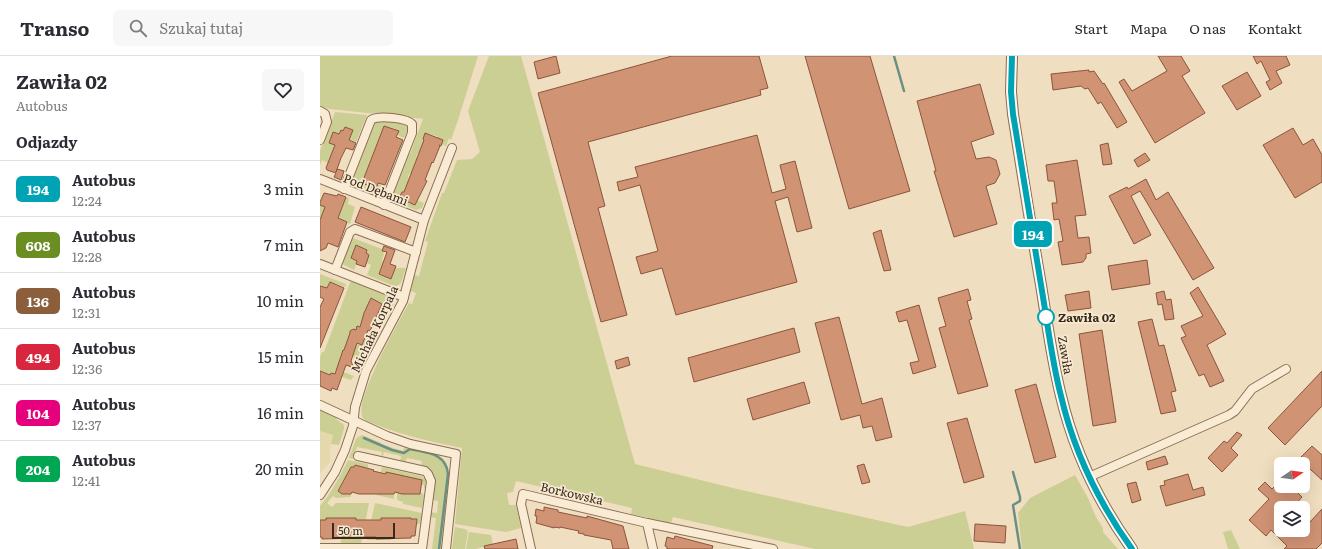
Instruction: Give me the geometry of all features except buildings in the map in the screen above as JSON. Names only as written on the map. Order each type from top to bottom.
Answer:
[{"type":"street","name":"Zawiła","points":[[1012,56],[1011,92],[1013,114],[1060,396],[1070,429],[1089,477],[1107,510],[1132,549]]},
{"type":"street","points":[[320,140],[327,122],[323,113]]},
{"type":"street","points":[[344,189],[370,121],[378,117],[408,120],[411,123],[412,131],[384,205]]},
{"type":"street","name":"Michała Korpala","points":[[320,495],[338,465],[348,440],[357,400],[366,371],[404,297],[424,220],[452,148]]},
{"type":"street","name":"Pod Dębami","points":[[320,179],[424,220]]},
{"type":"street","points":[[335,270],[350,232],[354,229],[416,252]]},
{"type":"street","points":[[320,264],[404,297]]},
{"type":"street","points":[[1089,477],[1229,415],[1252,389],[1286,368]]},
{"type":"street","points":[[320,405],[387,436],[410,444],[456,454],[446,549]]},
{"type":"street","points":[[320,548],[422,549],[431,481],[428,474],[358,456]]},
{"type":"street","name":"Borkowska","points":[[532,549],[521,504],[523,494],[771,549]]},
{"type":"street","points":[[647,522],[654,549]]},
{"type":"shaded area","points":[[320,431],[333,435],[330,451],[330,462],[320,473]]},
{"type":"green space","points":[[320,56],[478,56],[451,140],[449,138],[446,146],[439,143],[441,139],[437,138],[437,136],[425,133],[423,139],[426,140],[416,157],[411,174],[409,174],[405,193],[402,192],[399,198],[411,204],[417,200],[424,203],[422,208],[416,210],[396,202],[393,194],[423,119],[320,108]]},
{"type":"green space","points":[[489,56],[521,56],[635,464],[733,488],[908,527],[965,511],[974,549],[815,549],[673,517],[671,523],[631,514],[632,508],[516,481],[513,492],[507,493],[509,505],[516,505],[521,528],[506,532],[455,524],[462,448],[409,436],[388,429],[363,418],[361,410],[364,396],[378,361],[409,303],[412,304],[416,293],[411,291],[414,275],[419,276],[428,242],[425,241],[442,193],[444,193],[457,160],[472,159],[480,152],[468,111]]},
{"type":"green space","points":[[335,112],[367,115],[356,142],[349,139],[352,130],[345,127],[339,134],[333,132],[329,143],[335,145],[333,149],[336,150],[332,160],[329,159],[328,163],[322,160],[320,165],[320,151]]},
{"type":"green space","points":[[380,121],[403,123],[407,127],[407,130],[404,138],[397,135],[398,131],[395,129],[384,126],[362,183],[372,188],[376,188],[378,184],[385,187],[383,192],[379,194],[357,188],[354,184],[354,180],[352,179],[373,127],[375,123]]},
{"type":"green space","points":[[346,197],[349,198],[348,204],[355,207],[350,224],[340,219],[338,224],[345,227],[343,234],[332,230],[321,217],[320,220],[320,205],[332,210],[342,208]]},
{"type":"green space","points":[[353,238],[382,249],[384,243],[410,253],[385,245],[382,250],[384,254],[382,261],[384,262],[379,274],[391,279],[395,268],[406,268],[401,283],[394,286],[367,275],[371,265],[366,263],[369,255],[366,253],[367,250],[356,245],[351,258],[357,261],[354,270],[342,264],[351,239]]},
{"type":"green space","points":[[320,274],[346,284],[345,287],[330,282],[328,289],[320,286]]},
{"type":"green space","points":[[351,280],[389,295],[388,297],[392,300],[393,304],[390,312],[380,307],[381,303],[371,298],[364,313],[375,321],[384,322],[381,328],[362,320],[360,327],[357,326],[356,330],[352,328],[348,340],[362,345],[365,338],[373,341],[361,362],[352,356],[353,353],[343,350],[340,357],[343,372],[354,376],[351,380],[331,373],[330,377],[320,371],[320,357],[322,352],[324,352]]},
{"type":"green space","points":[[320,409],[337,417],[336,419],[344,425],[339,445],[331,444],[333,435],[320,431]]},
{"type":"green space","points":[[362,435],[381,444],[403,451],[405,446],[434,453],[444,460],[448,466],[449,474],[442,549],[432,549],[436,518],[430,517],[430,512],[437,513],[438,501],[432,500],[434,481],[431,472],[421,467],[422,461],[407,458],[405,463],[400,462],[401,456],[384,452],[381,458],[382,452],[357,447],[354,459],[349,458],[356,439]]},
{"type":"green space","points":[[348,460],[368,464],[368,468],[355,465],[354,467],[351,467],[345,481],[343,481],[338,491],[343,494],[351,494],[351,497],[336,498],[333,496],[327,503],[332,507],[336,503],[369,503],[361,543],[341,543],[341,539],[360,537],[364,520],[356,520],[356,518],[337,520],[336,518],[327,518],[326,520],[320,520],[320,506],[339,478]]},
{"type":"green space","points":[[382,467],[421,476],[426,480],[425,489],[424,485],[383,472],[378,494],[394,494],[394,499],[376,495]]},
{"type":"green space","points":[[1075,475],[1103,528],[1103,532],[1118,549],[1022,549],[1018,513],[1030,498]]},
{"type":"green space","points":[[397,492],[422,493],[424,495],[422,508],[403,504],[403,502],[397,500]]},
{"type":"green space","points":[[375,503],[422,513],[420,524],[417,524],[417,519],[410,518],[391,520],[391,518],[381,518],[381,520],[373,519],[369,537],[391,538],[391,540],[367,540]]},
{"type":"green space","points":[[455,527],[468,531],[465,549],[452,549]]},
{"type":"green space","points":[[1231,530],[1240,549],[1228,549],[1223,532]]},
{"type":"green space","points":[[469,532],[491,535],[493,544],[476,549],[466,549]]},
{"type":"waterway","points":[[894,56],[904,91]]},
{"type":"waterway","points":[[364,438],[392,450],[404,453],[410,449],[429,453],[435,455],[444,462],[448,474],[439,549]]},
{"type":"waterway","points":[[1013,472],[1020,497],[1020,501],[1013,505],[1020,549]]},
{"type":"bus line","name":"194","points":[[1012,56],[1011,92],[1013,114],[1060,396],[1080,458],[1107,510],[1132,549]]},
{"type":"place","name":"Zawiła 02","points":[[1046,317]]}]
